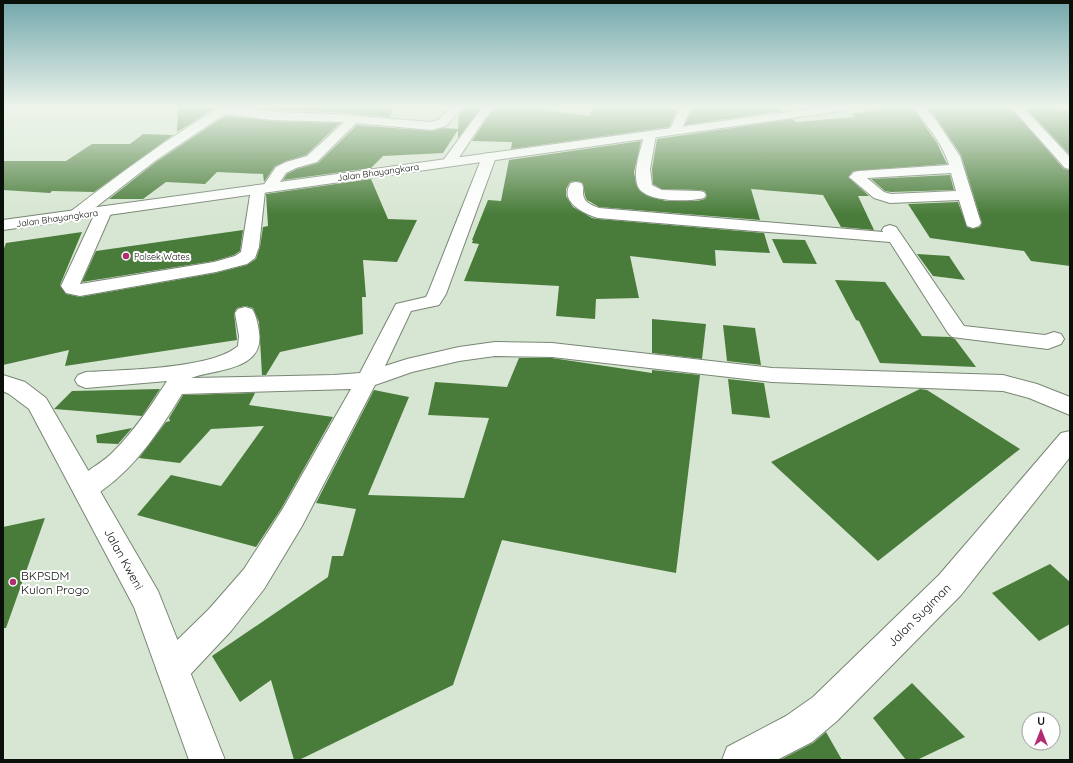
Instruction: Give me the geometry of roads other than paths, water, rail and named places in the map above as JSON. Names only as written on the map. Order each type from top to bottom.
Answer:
[{"type":"street","points":[[76,215],[134,168],[173,143]]},
{"type":"street","points":[[104,211],[70,286],[73,289],[80,290],[137,281],[216,267],[241,260],[249,254],[252,247],[253,221],[264,188],[281,170],[291,165],[312,159],[329,143]]},
{"type":"street","points":[[449,162],[463,143]]},
{"type":"street","name":"Jalan Bhayangkara","points":[[3,225],[594,143]]},
{"type":"street","points":[[649,143],[643,173],[645,187],[650,192],[656,194],[699,195]]},
{"type":"street","points":[[944,143],[953,156],[973,223]]},
{"type":"street","points":[[1049,143],[1070,165]]},
{"type":"street","points":[[173,668],[220,620],[254,579],[292,518],[367,380],[403,308],[406,306],[432,301],[437,294],[489,157]]},
{"type":"street","points":[[956,169],[869,174],[859,175],[856,177],[879,195],[890,199],[964,195]]},
{"type":"street","points":[[576,186],[575,191],[582,207],[598,213],[893,234],[955,329],[959,332],[1048,342],[1054,339]]},
{"type":"street","points":[[85,488],[123,458],[144,432],[180,378],[235,359],[248,349],[250,340],[245,313]]},
{"type":"street","points":[[86,380],[147,376],[334,383],[367,380],[407,366],[459,354],[495,349],[538,349],[772,375],[1003,383],[1024,387],[1042,393],[1070,407]]},
{"type":"street","name":"Jalan Kweni","points":[[3,383],[17,388],[38,404],[85,488],[146,601],[173,668],[207,760]]},
{"type":"street","name":"Jalan Sugiman","points":[[740,760],[799,729],[825,708],[950,585],[1070,440]]},
{"type":"place","name":"Polsek Wates","points":[[126,256]]},
{"type":"place","name":"BKPSDM Kulon Progo","points":[[13,582]]}]
